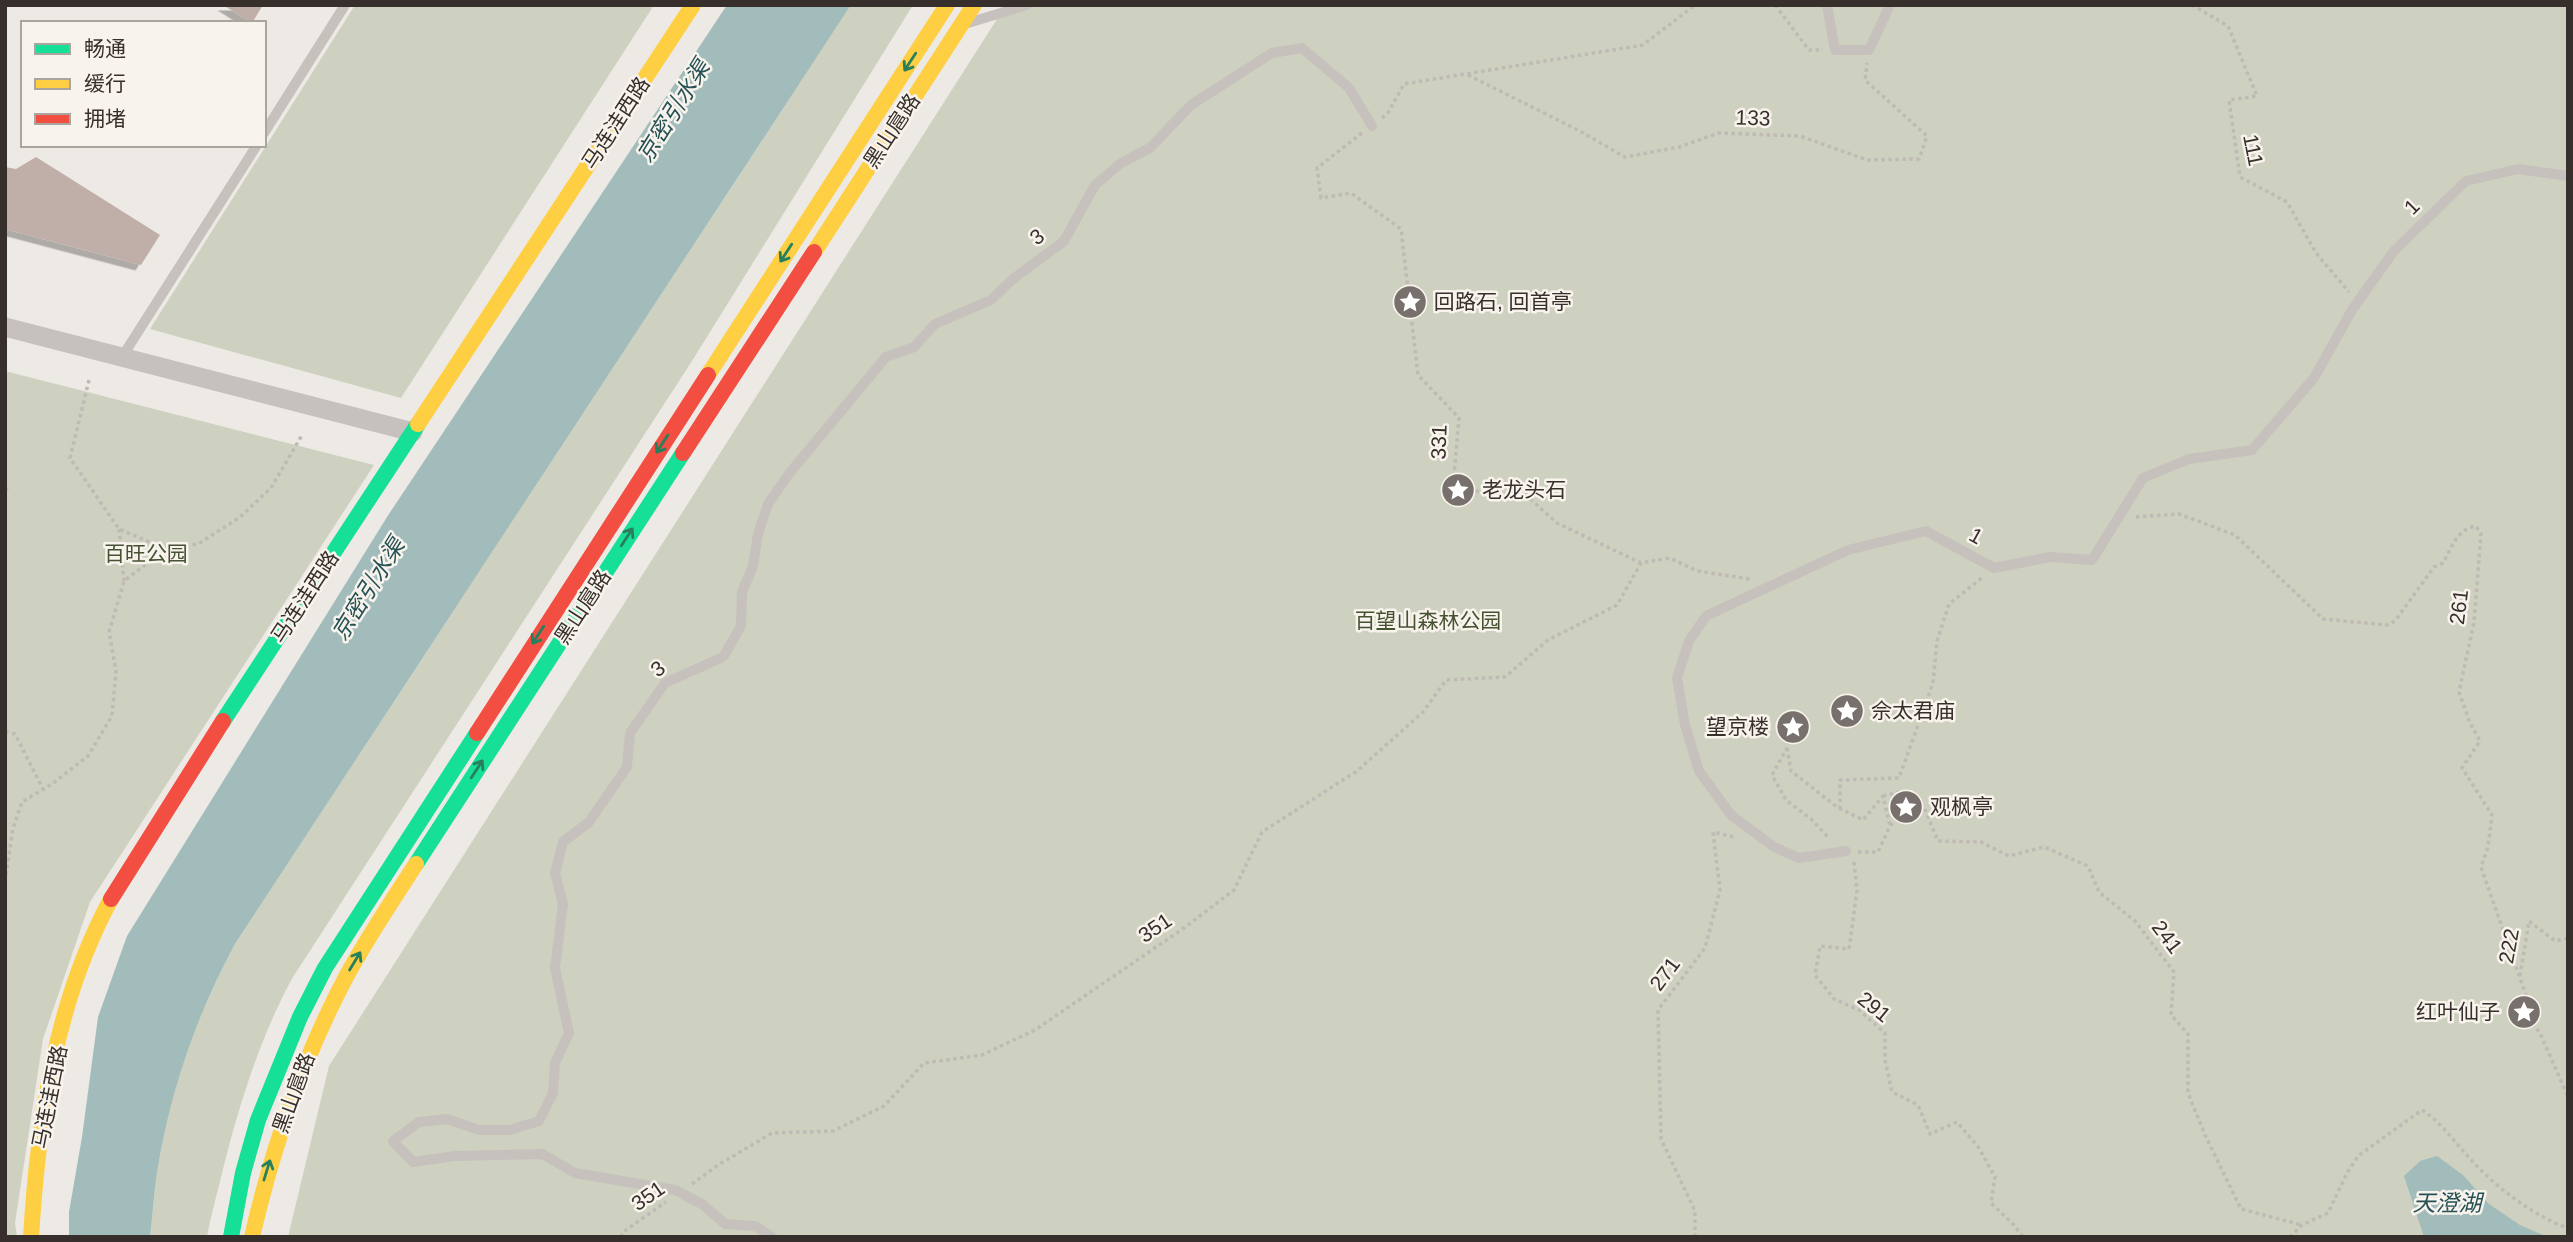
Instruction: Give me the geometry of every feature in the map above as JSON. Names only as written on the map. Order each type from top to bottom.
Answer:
[{"type":"main road","name":"马连洼西路","points":[[32,1237],[40,1141],[57,1050],[78,977],[105,911],[183,782],[693,5]]},
{"type":"main road","name":"黑山扈路","points":[[230,1237],[244,1171],[266,1101],[292,1035],[325,968],[947,5]]},
{"type":"main road","name":"黑山扈路","points":[[252,1237],[265,1178],[298,1075],[340,985],[389,905],[974,5]]},
{"type":"street","points":[[5,327],[413,432]]},
{"type":"lane","points":[[266,130],[345,5]]},
{"type":"lane","points":[[961,26],[1027,5]]},
{"type":"lane","points":[[1827,5],[1835,50],[1869,50],[1890,5]]},
{"type":"lane","name":"3","points":[[772,1237],[755,1226],[725,1224],[702,1204],[680,1193],[575,1173],[542,1154],[455,1156],[413,1161],[393,1141],[419,1122],[447,1119],[478,1130],[510,1130],[539,1121],[553,1093],[555,1063],[569,1033],[555,968],[563,904],[555,873],[563,842],[589,822],[627,767],[630,733],[665,683],[723,657],[741,625],[742,592],[753,566],[758,534],[768,504],[788,475],[886,357],[914,347],[934,324],[991,300],[1013,279],[1064,241],[1095,185],[1121,163],[1150,148],[1191,105],[1272,53],[1302,48],[1349,88],[1372,126]]},
{"type":"lane","points":[[122,357],[256,147]]},
{"type":"lane","name":"1","points":[[1846,851],[1799,858],[1774,848],[1731,815],[1699,771],[1685,725],[1677,678],[1689,641],[1706,616],[1847,550],[1926,531],[1994,568],[2050,557],[2092,560],[2143,478],[2189,459],[2252,450],[2314,378],[2357,303],[2394,251],[2466,181],[2518,169],[2568,176]]},
{"type":"path","points":[[1372,126],[1388,113],[1404,84],[1643,45],[1695,5]]},
{"type":"path","points":[[1775,5],[1809,50],[1835,50]]},
{"type":"path","name":"111","points":[[2192,5],[2228,26],[2257,96],[2229,100],[2240,177],[2287,202],[2316,253],[2357,303]]},
{"type":"path","name":"133","points":[[1466,74],[1580,131],[1625,157],[1679,147],[1719,133],[1800,136],[1867,160],[1919,159],[1927,136],[1865,80],[1869,50]]},
{"type":"path","name":"331","points":[[1372,126],[1317,168],[1321,198],[1351,193],[1401,229],[1418,375],[1459,418],[1454,474],[1481,494],[1514,484],[1557,523],[1641,563],[1670,558],[1697,571],[1778,583]]},
{"type":"path","points":[[5,882],[13,828],[22,802],[88,756],[112,716],[116,671],[109,632],[124,581],[119,529],[70,458],[89,380]]},
{"type":"path","points":[[124,581],[166,550],[198,544],[239,518],[271,488],[302,435]]},
{"type":"path","points":[[5,488],[11,491]]},
{"type":"path","name":"261","points":[[2120,518],[2179,514],[2235,535],[2323,619],[2386,625],[2395,621],[2434,567],[2444,563],[2456,538],[2467,527],[2476,526],[2481,534],[2474,622],[2459,692],[2470,723],[2480,741],[2462,768],[2492,815],[2488,847],[2481,867],[2529,1004],[2524,1012],[2540,1033],[2568,1097]]},
{"type":"path","points":[[119,529],[166,550]]},
{"type":"path","name":"351","points":[[621,1237],[623,1232],[718,1165],[772,1133],[833,1131],[884,1105],[924,1063],[982,1055],[1035,1030],[1184,928],[1234,890],[1262,832],[1357,771],[1423,712],[1446,680],[1505,677],[1548,640],[1617,605],[1641,563]]},
{"type":"path","points":[[1839,809],[1840,780],[1899,778],[1933,683],[1937,641],[1949,604],[1994,568]]},
{"type":"path","points":[[1793,727],[1787,748],[1772,775],[1786,800],[1846,851],[1878,852],[1889,826],[1906,807]]},
{"type":"path","points":[[5,732],[16,734],[43,789]]},
{"type":"path","points":[[1787,748],[1791,771],[1839,809],[1863,820],[1883,796]]},
{"type":"path","name":"241","points":[[1883,796],[1903,791],[1924,807],[1938,841],[1981,842],[2009,856],[2044,847],[2088,866],[2098,892],[2135,921],[2174,972],[2171,1015],[2188,1034],[2188,1093],[2241,1209],[2302,1225]]},
{"type":"path","points":[[1883,796],[1889,826]]},
{"type":"path","name":"271","points":[[1695,1237],[1695,1211],[1661,1139],[1658,1010],[1704,948],[1720,890],[1713,832],[1737,838]]},
{"type":"path","name":"291","points":[[1846,851],[1854,858],[1857,891],[1849,949],[1820,946],[1815,975],[1834,999],[1859,1010],[1885,1033],[1885,1060],[1892,1092],[1918,1105],[1930,1134],[1957,1122],[1979,1148],[1995,1177],[1991,1203],[2013,1224],[2022,1237]]},
{"type":"path","name":"222","points":[[2520,978],[2529,921],[2555,941],[2568,938]]},
{"type":"path","points":[[2290,1237],[2302,1225],[2328,1213],[2358,1156],[2422,1110],[2436,1119],[2476,1166],[2554,1224],[2568,1228]]},
{"type":"green space","points":[[355,5],[654,5],[401,398],[150,329]]},
{"type":"green space","points":[[851,5],[913,5],[692,361],[293,977],[261,1046],[236,1119],[207,1237],[150,1237],[163,1138],[178,1080],[197,1024],[235,944]]},
{"type":"green space","name":"百望山森林公园","points":[[1006,5],[2568,5],[2568,1237],[288,1237],[329,1066]]},
{"type":"green space","name":"百旺公园","points":[[5,371],[374,465],[90,902],[43,1039],[15,1223],[17,1237],[5,1237]]},
{"type":"water","name":"京密引水渠","points":[[727,5],[851,5],[235,944],[197,1025],[178,1081],[163,1138],[150,1237],[69,1237],[69,1212],[98,1017],[127,936],[387,517]]},
{"type":"water","name":"天澄湖","points":[[2437,1156],[2463,1175],[2489,1204],[2520,1225],[2548,1237],[2424,1237],[2404,1176],[2420,1161]]},
{"type":"building","points":[[223,5],[263,5],[253,21]]},
{"type":"building","points":[[36,157],[160,235],[141,265],[5,229],[5,167],[16,169]]},
{"type":"traffic: fast","points":[[223,721],[418,424]]},
{"type":"traffic: fast","points":[[416,864],[683,453]]},
{"type":"traffic: fast","points":[[231,1237],[243,1173],[258,1120],[300,1017],[325,968],[477,733]]},
{"type":"traffic: slow","points":[[418,424],[693,5]]},
{"type":"traffic: slow","points":[[708,375],[947,5]]},
{"type":"traffic: slow","points":[[814,252],[974,5]]},
{"type":"traffic: slow","points":[[252,1237],[290,1104],[330,1008],[354,962],[416,864]]},
{"type":"traffic: slow","points":[[31,1237],[45,1107],[63,1021],[92,938],[111,899]]},
{"type":"traffic: jam","points":[[683,453],[814,252]]},
{"type":"traffic: jam","points":[[477,733],[708,375]]},
{"type":"traffic: jam","points":[[111,899],[223,721]]},
{"type":"place","name":"回路石, 回首亭","points":[[1410,302]]},
{"type":"place","name":"老龙头石","points":[[1458,490]]},
{"type":"place","name":"佘太君庙","points":[[1847,711]]},
{"type":"place","name":"望京楼","points":[[1793,727]]},
{"type":"place","name":"观枫亭","points":[[1906,807]]},
{"type":"place","name":"红叶仙子","points":[[2524,1012]]}]
